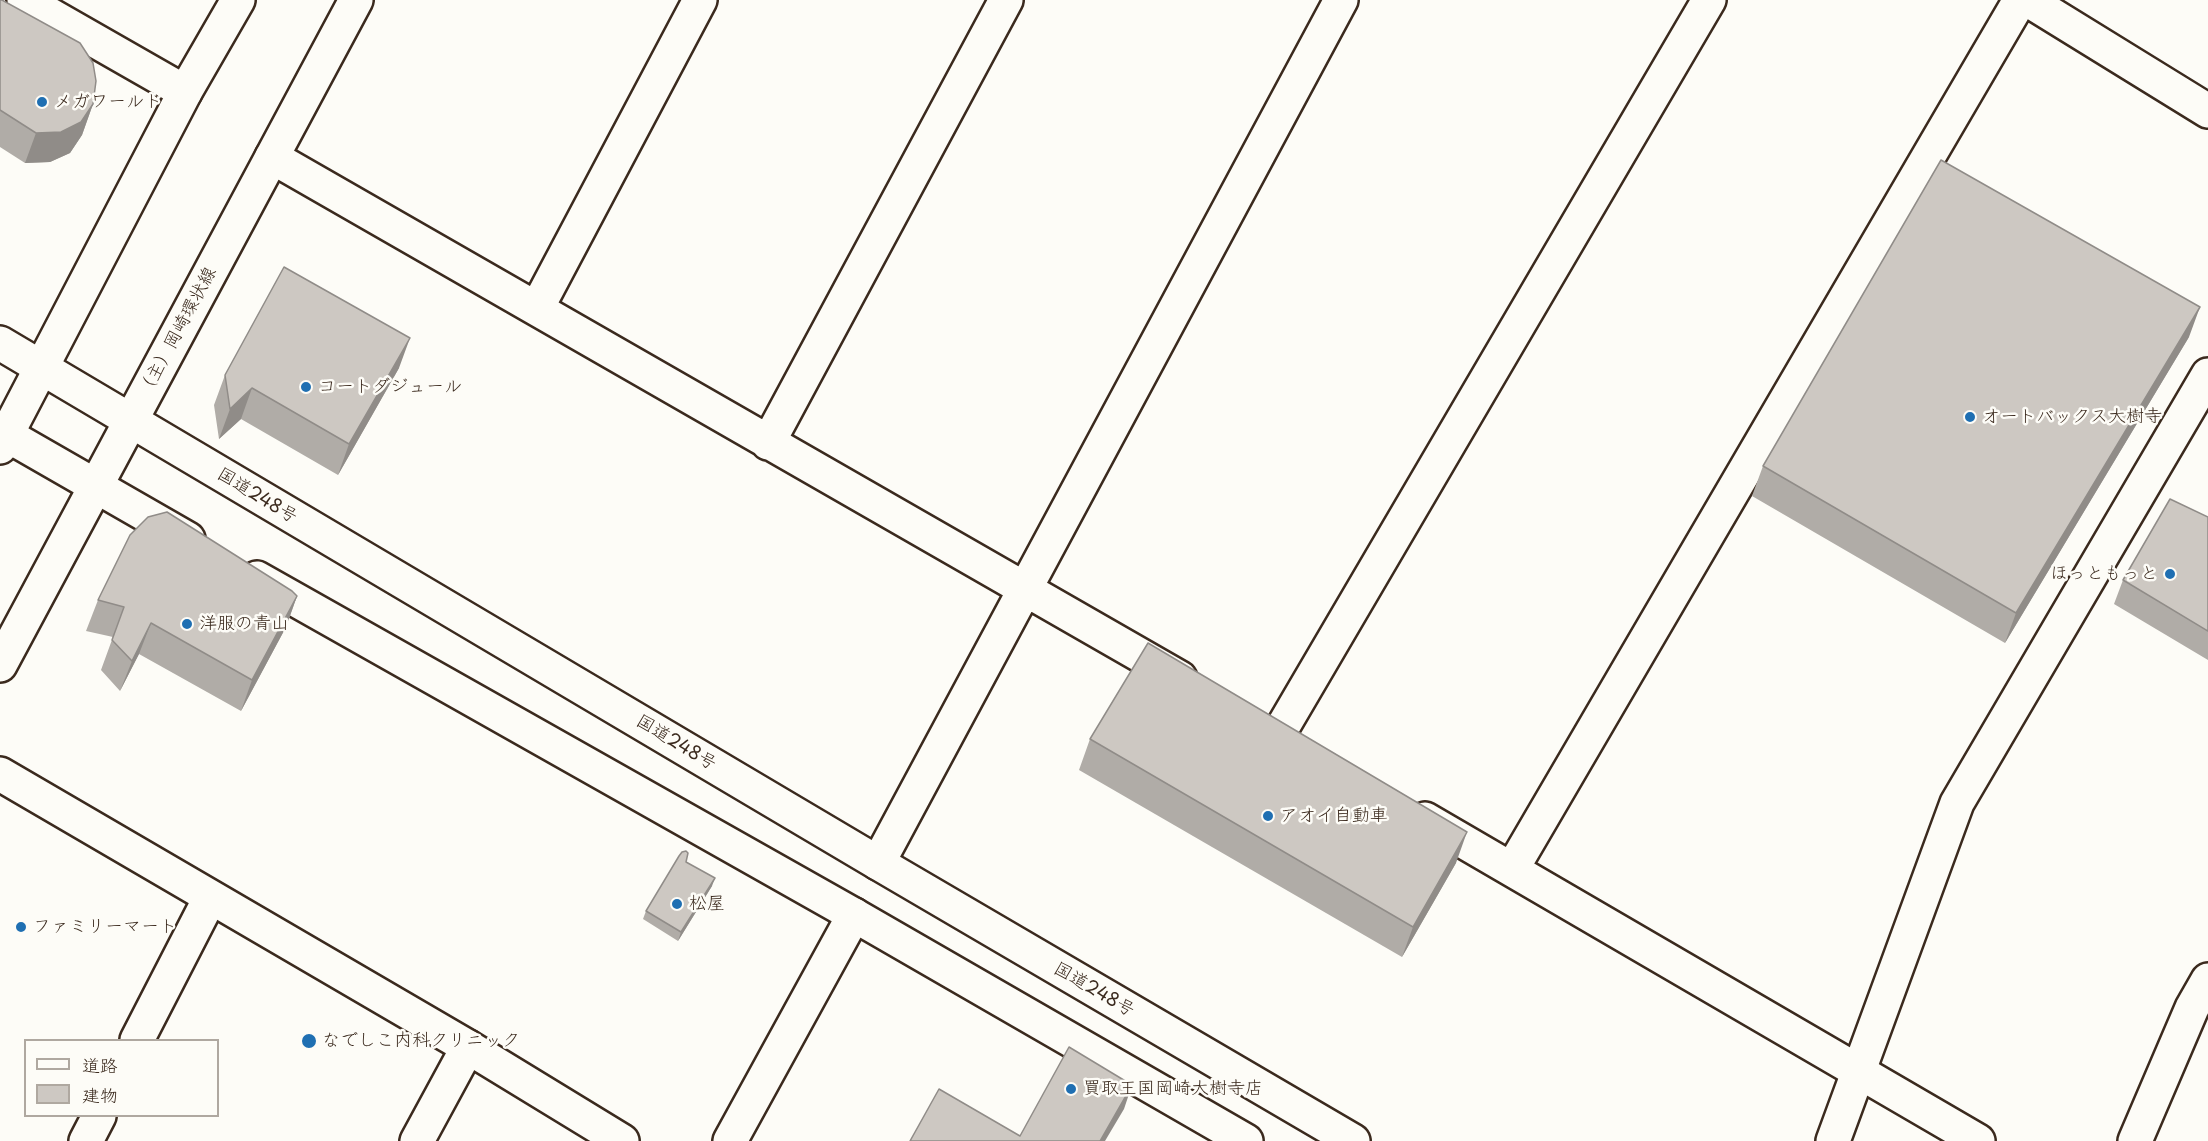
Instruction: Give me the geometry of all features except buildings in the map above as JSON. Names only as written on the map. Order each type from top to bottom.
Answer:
[{"type":"main road","points":[[24,0],[185,92]]},
{"type":"main road","points":[[238,0],[185,92],[42,367],[2,437],[95,486],[854,915],[1246,1141]]},
{"type":"main road","name":"（主）岡崎環状線","points":[[0,665],[356,0]]},
{"type":"main road","points":[[537,308],[700,0]]},
{"type":"main road","points":[[768,443],[1006,0]]},
{"type":"main road","points":[[878,863],[1341,0]]},
{"type":"main road","points":[[1248,718],[1289,741],[1709,0]]},
{"type":"main road","points":[[1512,869],[2020,0]]},
{"type":"main road","points":[[2028,0],[2208,111]]},
{"type":"main road","points":[[272,157],[1208,694]]},
{"type":"main road","name":"国道248号","points":[[0,343],[878,863],[1353,1141]]},
{"type":"main road","points":[[1833,1141],[1957,803],[2208,375]]},
{"type":"main road","points":[[0,774],[468,1047],[622,1141]]},
{"type":"main road","points":[[1401,805],[1978,1141]]},
{"type":"main road","points":[[138,1039],[210,897]]},
{"type":"main road","points":[[730,1141],[854,915]]},
{"type":"main road","points":[[2135,1141],[2192,1008],[2208,980]]},
{"type":"main road","points":[[417,1141],[468,1047]]},
{"type":"main road","points":[[86,1141],[98,1117]]},
{"type":"place","name":"メガワールド","points":[[42,102]]},
{"type":"place","name":"コートダジュール","points":[[306,387]]},
{"type":"place","name":"オートバックス大樹寺","points":[[1970,417]]},
{"type":"place","name":"ほっともっと","points":[[2170,574]]},
{"type":"place","name":"洋服の青山","points":[[187,624]]},
{"type":"place","name":"アオイ自動車","points":[[1268,816]]},
{"type":"place","name":"松屋","points":[[677,904]]},
{"type":"place","name":"ファミリーマート","points":[[21,927]]},
{"type":"place","name":"なでしこ内科クリニック","points":[[309,1041]]},
{"type":"place","name":"買取王国岡崎大樹寺店","points":[[1071,1089]]}]
